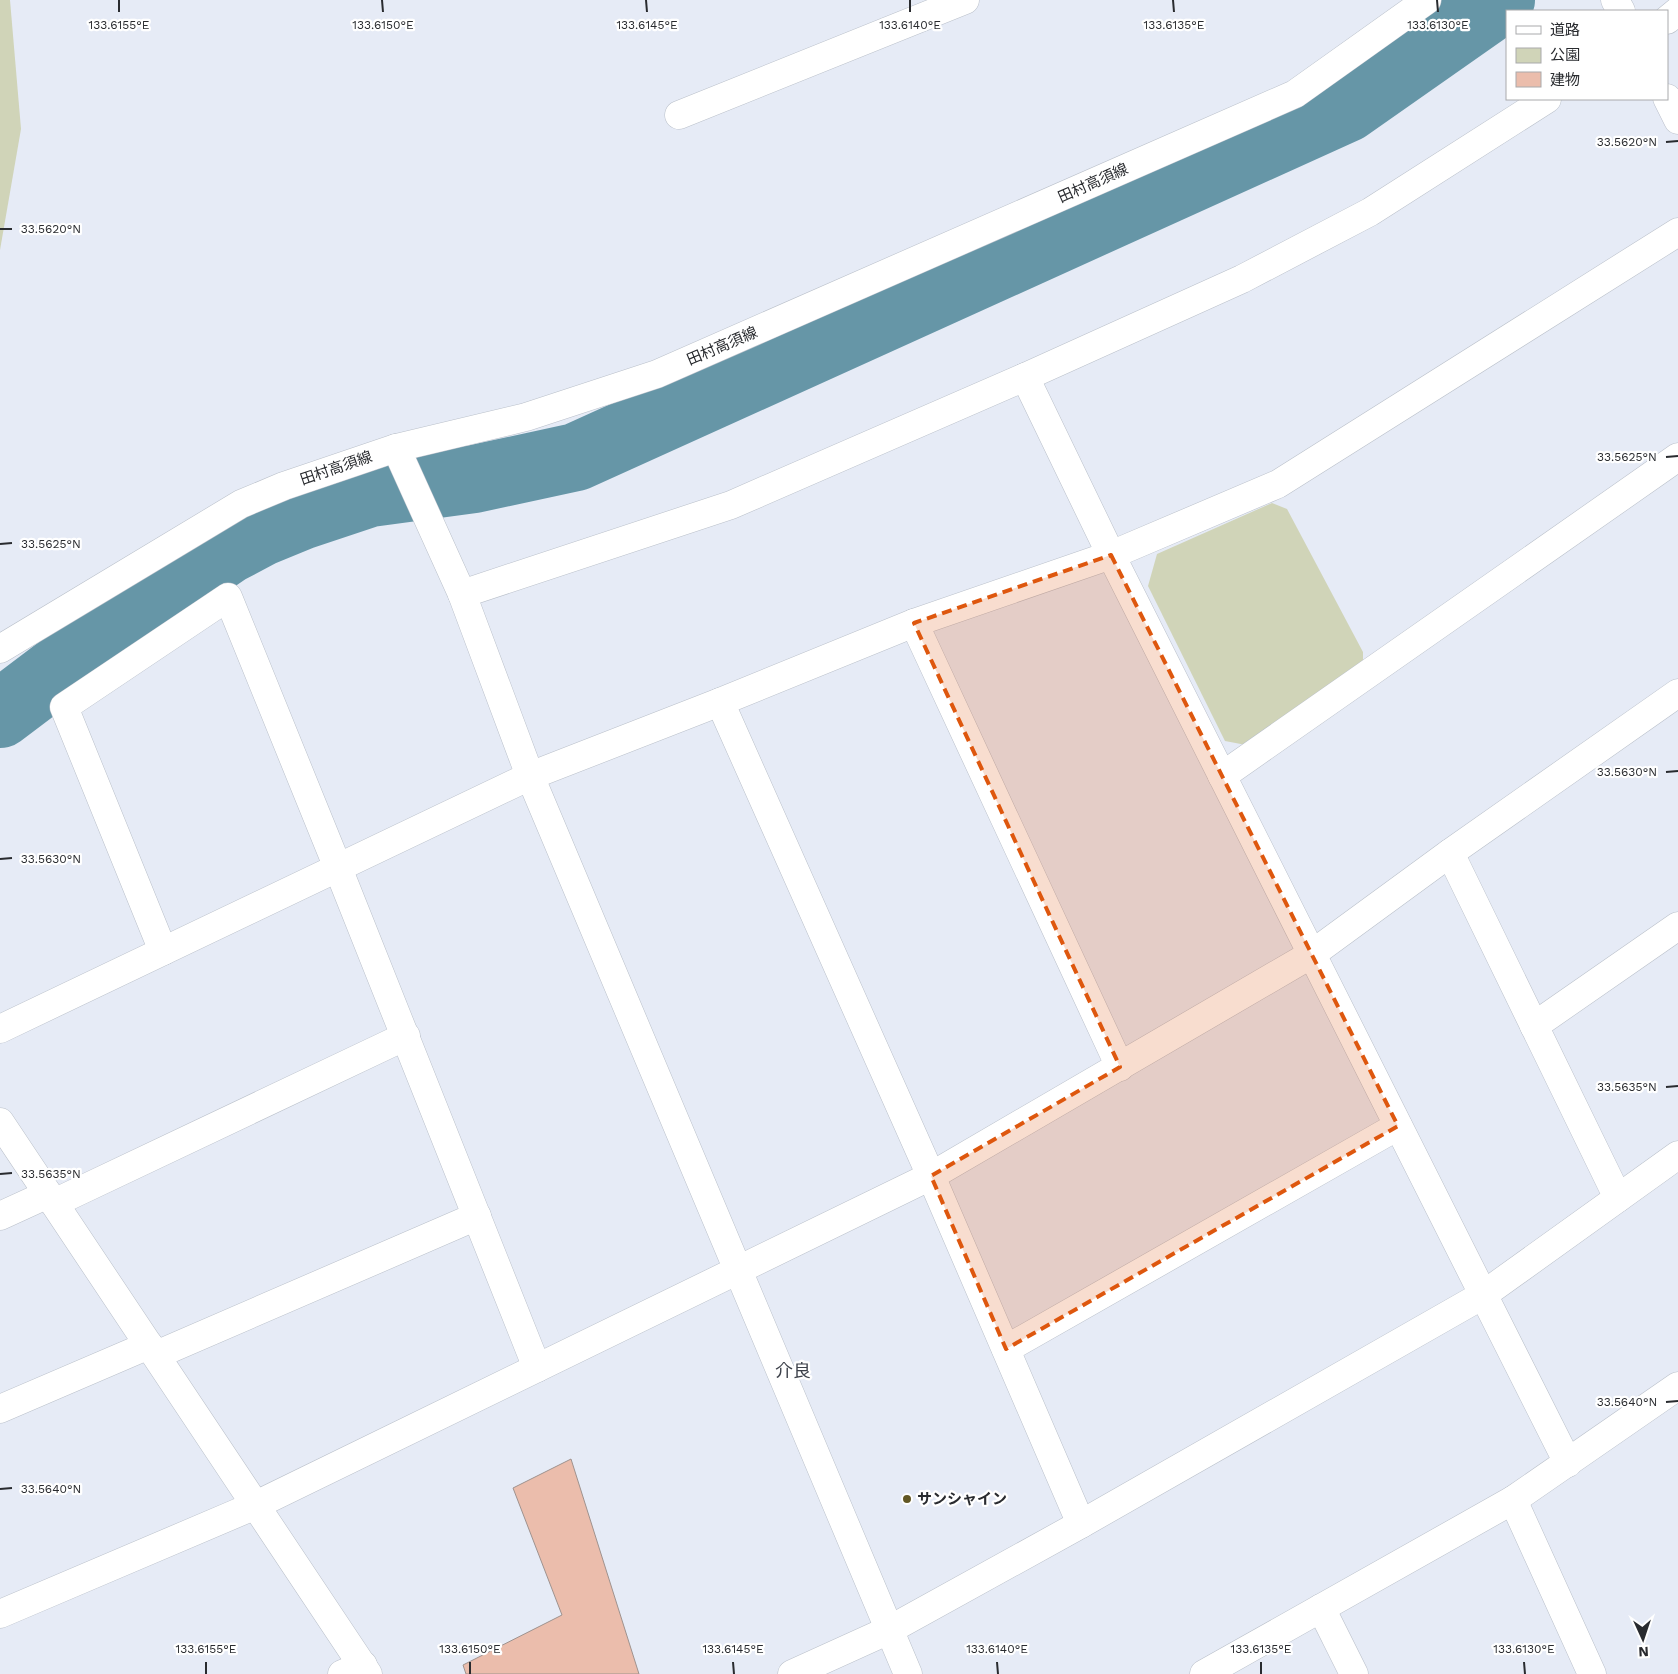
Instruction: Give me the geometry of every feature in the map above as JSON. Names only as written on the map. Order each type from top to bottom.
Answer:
[{"type":"street","points":[[679,115],[965,0]]},
{"type":"street","name":"田村高須線","points":[[0,650],[241,504],[284,486],[401,459],[657,374],[1296,94],[1427,0]]},
{"type":"street","points":[[1668,19],[1678,11]]},
{"type":"street","points":[[462,594],[731,505],[1025,377],[1242,279],[1370,212],[1545,100]]},
{"type":"street","points":[[1668,100],[1678,120]]},
{"type":"street","points":[[0,1029],[530,776],[720,702],[914,623],[1111,555],[1278,484],[1678,232]]},
{"type":"street","points":[[1025,377],[1111,555],[1568,1463]]},
{"type":"street","points":[[1222,776],[1678,457]]},
{"type":"street","points":[[401,459],[462,594],[530,776],[908,1674]]},
{"type":"street","points":[[163,951],[64,707],[228,597],[406,1036],[537,1368]]},
{"type":"street","points":[[914,623],[1120,1067]]},
{"type":"street","points":[[0,1614],[256,1505],[931,1176],[1312,954],[1450,853],[1678,693]]},
{"type":"street","points":[[720,702],[931,1176],[1081,1524]]},
{"type":"street","points":[[1450,853],[1618,1198]]},
{"type":"street","points":[[1534,1026],[1678,926]]},
{"type":"street","points":[[0,1216],[51,1198],[406,1036]]},
{"type":"street","points":[[0,1122],[256,1505],[358,1671]]},
{"type":"street","points":[[1006,1349],[1398,1126]]},
{"type":"street","points":[[792,1674],[889,1630],[1081,1524],[1483,1295],[1678,1155]]},
{"type":"street","points":[[0,1409],[153,1350],[477,1216]]},
{"type":"street","points":[[1204,1674],[1513,1500],[1678,1386]]},
{"type":"street","points":[[1513,1500],[1592,1674]]},
{"type":"street","points":[[1321,1608],[1354,1674]]},
{"type":"highlighted area","points":[[1111,555],[1398,1126],[1006,1349],[931,1176],[1120,1067],[914,623]]},
{"type":"green space","points":[[0,0],[10,0],[21,129],[0,250]]},
{"type":"green space","points":[[1272,503],[1287,509],[1363,652],[1363,663],[1246,745],[1225,741],[1148,586],[1157,554]]},
{"type":"building","points":[[571,1459],[639,1674],[466,1674],[463,1665],[562,1615],[513,1488]]},
{"type":"waterway","points":[[0,714],[114,628],[228,550],[262,532],[301,516],[370,493],[474,479],[576,457],[1347,108],[1501,0]]},
{"type":"place","name":"サンシャイン","points":[[907,1499]]},
{"type":"district","name":"介良","points":[[793,1371]]}]
